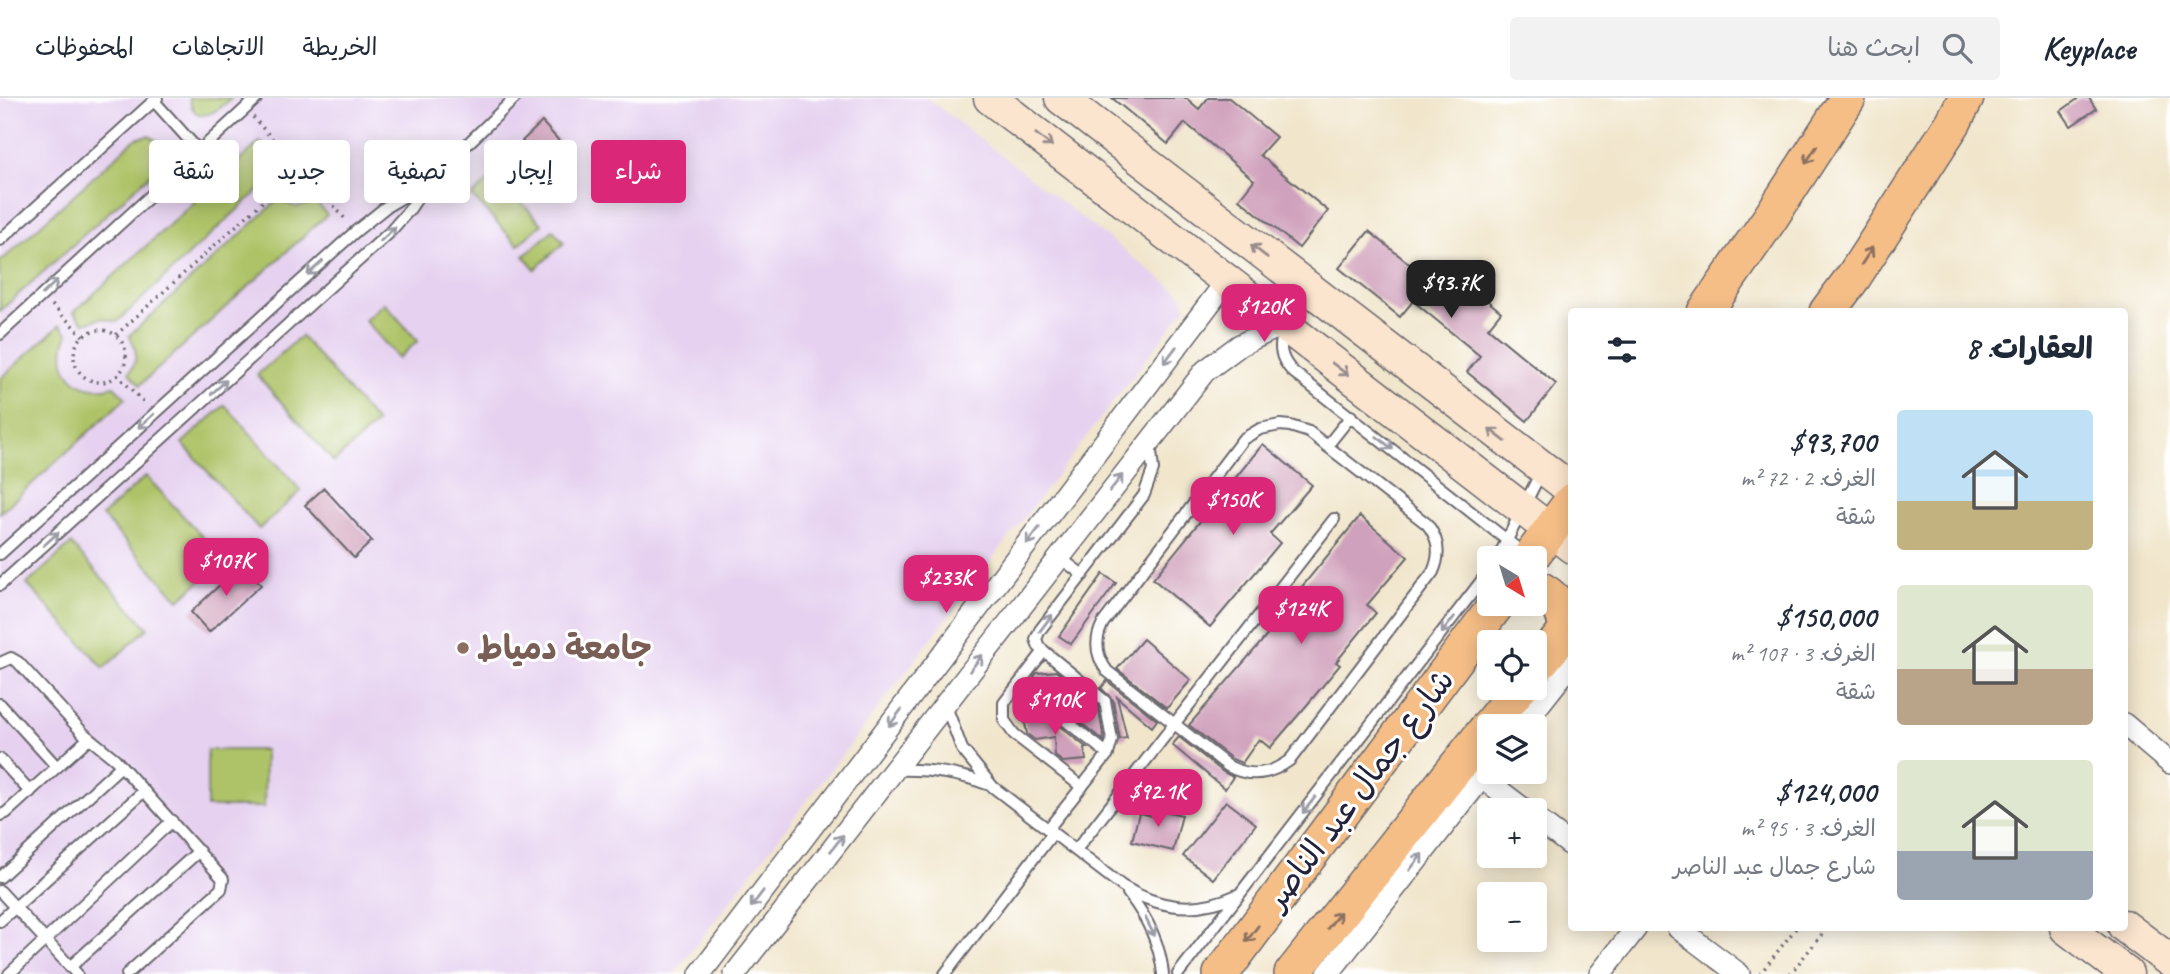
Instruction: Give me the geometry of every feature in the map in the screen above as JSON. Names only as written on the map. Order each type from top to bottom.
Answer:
[{"type":"main road","points":[[990,98],[1522,509],[1538,546]]},
{"type":"main road","points":[[1060,98],[1568,487]]},
{"type":"main road","points":[[1707,308],[1771,218],[1848,98]]},
{"type":"main road","points":[[1830,308],[1862,264],[1953,123],[1966,98]]},
{"type":"main road","points":[[1539,546],[1568,506]]},
{"type":"main road","points":[[1547,595],[1558,604],[1568,630]]},
{"type":"main road","name":"شارع جمال عبد الناصر","points":[[1233,970],[1488,616]]},
{"type":"main road","points":[[1547,658],[1568,641]]},
{"type":"main road","name":"شارع جمال عبد الناصر","points":[[1292,974],[1477,768]]},
{"type":"main road","points":[[2128,929],[2170,961]]},
{"type":"main road","points":[[2070,931],[2127,974]]},
{"type":"street","points":[[700,974],[1226,282]]},
{"type":"street","points":[[735,974],[1205,371],[1240,345],[1284,326]]},
{"type":"street","points":[[1529,714],[1568,643]]},
{"type":"street","points":[[2128,727],[2170,763]]},
{"type":"street","points":[[1328,974],[1477,768]]},
{"type":"street","points":[[1495,784],[1511,798]]},
{"type":"street","points":[[1547,827],[1568,843]]},
{"type":"street","points":[[1600,974],[1634,931]]},
{"type":"street","points":[[1682,931],[1739,974]]},
{"type":"lane","points":[[211,140],[257,98]]},
{"type":"lane","points":[[470,141],[515,98]]},
{"type":"lane","points":[[0,240],[155,99],[190,140]]},
{"type":"lane","points":[[0,334],[149,197]]},
{"type":"lane","points":[[0,554],[356,231],[393,203]]},
{"type":"lane","points":[[0,585],[389,233],[414,203]]},
{"type":"lane","points":[[1284,326],[1280,348],[1286,365],[1351,416],[1537,546]]},
{"type":"lane","points":[[1327,446],[1351,416]]},
{"type":"lane","points":[[1270,426],[1290,426],[1309,432],[1427,524],[1437,541],[1438,558],[1433,572],[1296,752],[1281,767],[1262,774],[1236,770],[1174,724],[1107,671],[1099,656],[1097,639],[1103,623],[1243,439],[1270,426]]},
{"type":"lane","points":[[945,974],[1108,754],[1112,740],[1105,701],[1044,651],[1037,643],[1037,634],[1148,488],[1153,459],[1149,440]]},
{"type":"lane","points":[[1522,509],[1542,470]]},
{"type":"lane","points":[[1076,850],[1334,519]]},
{"type":"lane","points":[[1059,557],[1083,575]]},
{"type":"lane","points":[[1178,974],[1477,587]]},
{"type":"lane","points":[[1044,651],[1004,703],[1003,711],[1008,728],[1082,787]]},
{"type":"lane","points":[[0,663],[7,658],[15,659],[89,738],[121,766],[223,878],[223,887],[127,974]]},
{"type":"lane","points":[[1018,684],[1108,754]]},
{"type":"lane","points":[[0,704],[57,767]]},
{"type":"lane","points":[[945,704],[962,749],[993,787],[1122,886],[1149,901],[1180,908],[1201,907],[1241,894]]},
{"type":"lane","points":[[0,816],[89,738]]},
{"type":"lane","points":[[0,759],[30,792]]},
{"type":"lane","points":[[0,877],[121,766]]},
{"type":"lane","points":[[894,770],[914,769],[954,774],[993,787]]},
{"type":"lane","points":[[0,921],[144,791]]},
{"type":"lane","points":[[9,974],[172,821]]},
{"type":"lane","points":[[0,891],[73,971],[199,851]]},
{"type":"lane","points":[[1122,886],[1140,908],[1154,934],[1163,974]]},
{"type":"path","points":[[245,109],[273,140]]},
{"type":"path","points":[[116,335],[261,203]]},
{"type":"path","points":[[331,203],[356,231]]},
{"type":"path","points":[[42,295],[83,336]]},
{"type":"path","points":[[96,330],[116,335],[122,341],[126,355],[122,369],[111,379],[97,382],[89,380],[78,370],[74,356],[78,342],[83,336],[96,330]]},
{"type":"path","points":[[117,375],[155,413]]},
{"type":"path","points":[[1760,974],[1794,931]]},
{"type":"path","points":[[1790,974],[1825,931]]},
{"type":"shaded area","name":"جامعة دمياط","points":[[0,98],[927,98],[1182,295],[1186,307],[674,974],[0,974]]},
{"type":"green space","points":[[189,98],[232,98],[214,111],[202,115],[196,113]]},
{"type":"green space","points":[[149,136],[155,140],[149,140],[149,176],[0,311],[0,262],[138,138]]},
{"type":"green space","points":[[253,148],[253,195],[117,322],[102,318],[84,323],[74,312],[193,203],[239,203],[239,161]]},
{"type":"green space","points":[[484,185],[484,203],[522,203],[542,224],[518,245],[472,196]]},
{"type":"green space","points":[[275,203],[296,207],[317,203],[327,215],[140,385],[129,373],[136,354],[129,336]]},
{"type":"green space","points":[[553,230],[564,243],[535,269],[524,256]]},
{"type":"green space","points":[[384,303],[418,341],[398,358],[365,320]]},
{"type":"green space","points":[[60,325],[68,334],[63,358],[72,377],[89,387],[114,386],[126,398],[0,513],[0,379]]},
{"type":"green space","points":[[301,336],[377,423],[334,462],[257,375]]},
{"type":"green space","points":[[225,405],[301,491],[259,529],[182,443]]},
{"type":"green space","points":[[146,476],[224,560],[179,600],[102,516]]},
{"type":"green space","points":[[71,544],[148,628],[104,668],[27,584]]},
{"type":"green space","points":[[207,750],[265,750],[264,807],[207,807]]},
{"type":"building","points":[[1112,98],[1186,98],[1199,109],[1208,98],[1229,98],[1276,137],[1260,155],[1328,211],[1299,248],[1239,199],[1254,180],[1185,123],[1168,144]]},
{"type":"building","points":[[2079,98],[2089,98],[2096,109],[2071,126],[2061,111]]},
{"type":"building","points":[[542,122],[558,140],[523,140]]},
{"type":"building","points":[[1369,231],[1429,280],[1442,263],[1501,312],[1488,328],[1556,384],[1527,421],[1467,372],[1480,356],[1413,301],[1400,317],[1339,268]]},
{"type":"building","points":[[1263,444],[1312,485],[1270,534],[1280,543],[1210,627],[1153,579]]},
{"type":"building","points":[[324,488],[372,541],[354,558],[305,505]]},
{"type":"building","points":[[1360,516],[1408,557],[1367,605],[1376,613],[1336,662],[1340,665],[1270,748],[1259,739],[1242,763],[1232,759],[1189,725],[1290,609],[1286,606]]},
{"type":"building","points":[[242,564],[261,585],[209,632],[191,612]]},
{"type":"building","points":[[1103,574],[1116,583],[1071,644],[1059,636]]},
{"type":"building","points":[[1143,639],[1191,680],[1167,708],[1117,669]]},
{"type":"building","points":[[1056,671],[1064,678],[1066,695],[1084,694],[1098,705],[1104,741],[1035,687],[1034,677],[1037,673]]},
{"type":"building","points":[[1107,681],[1157,720],[1152,727],[1117,697],[1127,738],[1120,739],[1113,700],[1101,688]]},
{"type":"building","points":[[1037,708],[1087,748],[1084,748],[1086,760],[1063,762],[1055,756],[1054,737],[1035,740],[1027,734],[1024,718],[1037,715]]},
{"type":"building","points":[[1179,737],[1233,777],[1225,789],[1172,745]]},
{"type":"building","points":[[1226,801],[1256,824],[1213,879],[1183,856]]},
{"type":"building","points":[[1155,809],[1182,815],[1173,851],[1132,841],[1139,813],[1153,816]]},
{"type":"place","name":"جامعة دمياط","points":[[463,648]]}]
